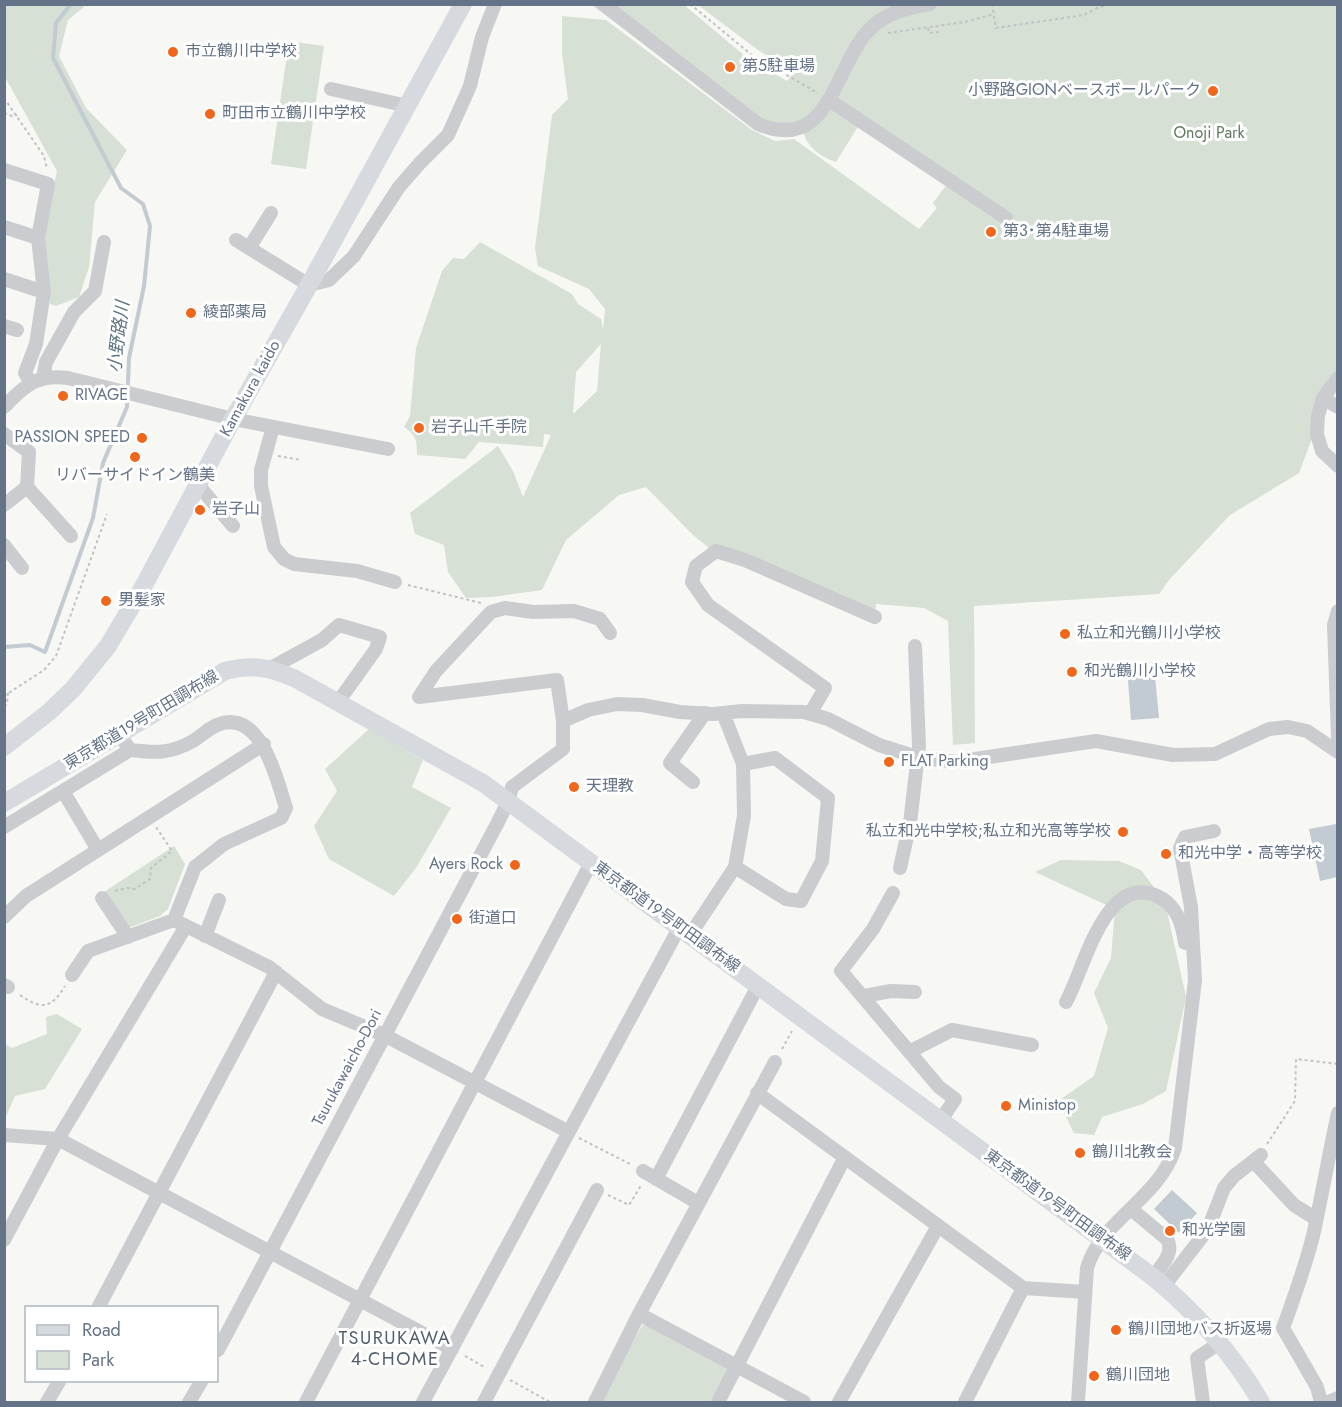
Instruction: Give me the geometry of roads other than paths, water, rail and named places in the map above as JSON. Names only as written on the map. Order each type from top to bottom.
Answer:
[{"type":"main road","name":"Kamakura kaido","points":[[4,747],[49,712],[73,689],[108,646],[463,4]]},
{"type":"main road","name":"東京都道19号町田調布線","points":[[4,803],[225,671],[241,667],[271,668],[294,678],[475,778],[1159,1281],[1187,1306],[1221,1342],[1260,1402]]},
{"type":"street","points":[[236,240],[309,285],[329,280],[354,256],[399,188],[448,135],[470,86],[482,37],[495,4]]},
{"type":"street","points":[[603,4],[758,124],[778,130],[803,126],[822,111],[867,32],[880,21],[897,11],[930,4]]},
{"type":"street","points":[[331,90],[408,106]]},
{"type":"street","points":[[829,100],[1006,218]]},
{"type":"street","points":[[4,170],[48,184],[38,238],[44,292],[36,344],[25,373],[37,380],[68,378],[233,419],[388,449]]},
{"type":"street","points":[[249,248],[271,213]]},
{"type":"street","points":[[4,227],[38,238]]},
{"type":"street","points":[[4,407],[18,393],[37,380],[74,312],[95,291],[104,242]]},
{"type":"street","points":[[4,279],[44,292]]},
{"type":"street","points":[[1338,378],[1323,398],[1318,416],[1317,434],[1322,451],[1338,466]]},
{"type":"street","points":[[1323,398],[1338,407]]},
{"type":"street","points":[[273,427],[261,470],[261,486],[274,547],[284,559],[294,564],[357,571],[395,582]]},
{"type":"street","points":[[4,434],[29,452],[27,487],[71,536]]},
{"type":"street","points":[[198,486],[233,526]]},
{"type":"street","points":[[4,505],[27,487]]},
{"type":"street","points":[[4,544],[22,568]]},
{"type":"street","points":[[810,714],[825,688],[708,605],[692,582],[696,566],[716,551],[745,560],[875,618]]},
{"type":"street","points":[[610,633],[600,619],[574,611],[533,612],[502,608],[491,612],[436,671],[419,697],[557,680],[563,720],[588,710],[617,704],[642,705],[680,712],[770,711],[810,714],[828,719],[879,745],[917,758],[955,762],[1096,741],[1173,755],[1215,754],[1269,729],[1288,726],[1307,731],[1338,752]]},
{"type":"street","points":[[1338,611],[1334,625],[1338,737]]},
{"type":"street","points":[[271,668],[322,639],[339,625],[380,638],[376,649],[338,702]]},
{"type":"street","points":[[900,868],[910,824],[919,747],[915,646]]},
{"type":"street","points":[[693,782],[670,763],[705,713]]},
{"type":"street","points":[[423,1402],[569,1132],[684,931],[735,867],[744,816],[743,764],[723,713]]},
{"type":"street","name":"Tsurukawaicho-Dori","points":[[219,1348],[508,802],[513,786],[563,749],[563,720]]},
{"type":"street","points":[[4,827],[130,750],[161,753],[179,748],[216,725],[229,723],[239,724],[264,744],[286,808],[281,818],[224,844],[195,867],[180,923],[58,1139],[4,1240]]},
{"type":"street","points":[[119,734],[130,750]]},
{"type":"street","points":[[4,917],[26,896],[264,744]]},
{"type":"street","points":[[735,867],[786,899],[801,901],[822,861],[828,798],[775,758],[743,764]]},
{"type":"street","points":[[63,791],[98,850]]},
{"type":"street","points":[[1078,1402],[1085,1292],[1090,1257],[1102,1239],[1163,1176],[1171,1162],[1175,1148],[1196,980],[1191,907],[1180,848],[1185,837],[1214,831]]},
{"type":"street","points":[[306,1402],[591,863]]},
{"type":"street","points":[[1066,1002],[1076,985],[1084,958],[1107,915],[1121,898],[1131,894],[1145,892],[1158,896],[1172,907],[1180,918],[1188,962],[1196,980]]},
{"type":"street","points":[[893,893],[873,929],[841,971],[939,1087],[956,1100],[941,1120]]},
{"type":"street","points":[[102,898],[128,937]]},
{"type":"street","points":[[205,936],[219,900]]},
{"type":"street","points":[[72,975],[88,951],[180,923],[276,972],[322,1009],[384,1035],[569,1132]]},
{"type":"street","points":[[100,1305],[276,972]]},
{"type":"street","points":[[698,1203],[649,1175],[758,986]]},
{"type":"street","points":[[864,996],[891,992],[915,992]]},
{"type":"street","points":[[909,1052],[952,1030],[1032,1045]]},
{"type":"street","points":[[595,1402],[639,1314],[775,1062]]},
{"type":"street","points":[[757,1093],[1023,1288],[1085,1292]]},
{"type":"street","points":[[1322,1402],[1317,1387],[1283,1328],[1299,1283],[1316,1219],[1338,1113]]},
{"type":"street","points":[[4,1135],[58,1139],[452,1349]]},
{"type":"street","points":[[718,1402],[845,1157]]},
{"type":"street","points":[[1159,1281],[1208,1229],[1224,1188],[1234,1176],[1257,1158],[1294,1205],[1316,1219]]},
{"type":"street","points":[[484,1402],[597,1190]]},
{"type":"street","points":[[1131,1209],[1167,1239],[1170,1245],[1159,1281]]},
{"type":"street","points":[[838,1402],[938,1226]]},
{"type":"street","points":[[964,1402],[1023,1288]]},
{"type":"street","points":[[639,1314],[804,1402]]},
{"type":"street","points":[[1203,1402],[1197,1358],[1221,1342]]},
{"type":"street","points":[[47,1402],[58,1383]]},
{"type":"street","points":[[189,1402],[200,1383]]},
{"type":"street","points":[[1329,1402],[1338,1398]]},
{"type":"waterway","name":"小野路川","points":[[4,647],[30,645],[45,652],[93,518],[103,463],[127,407],[129,358],[144,286],[150,226],[143,204],[121,188],[53,58],[56,23],[71,4]]},
{"type":"place","name":"市立鶴川中学校","points":[[173,52]]},
{"type":"place","name":"第5駐車場","points":[[730,67]]},
{"type":"place","name":"小野路GIONベースボールパーク","points":[[1213,91]]},
{"type":"place","name":"町田市立鶴川中学校","points":[[210,114]]},
{"type":"place","name":"第3･第4駐車場","points":[[991,232]]},
{"type":"place","name":"綾部薬局","points":[[191,313]]},
{"type":"place","name":"RIVAGE","points":[[63,396]]},
{"type":"place","name":"岩子山千手院","points":[[419,428]]},
{"type":"place","name":"PASSION SPEED","points":[[142,438]]},
{"type":"place","name":"リバーサイドイン鶴美","points":[[135,457]]},
{"type":"place","name":"岩子山","points":[[200,510]]},
{"type":"place","name":"男髪家","points":[[106,601]]},
{"type":"place","name":"私立和光鶴川小学校","points":[[1065,634]]},
{"type":"place","name":"和光鶴川小学校","points":[[1072,672]]},
{"type":"place","name":"FLAT Parking","points":[[889,762]]},
{"type":"place","name":"天理教","points":[[574,787]]},
{"type":"place","name":"私立和光中学校;私立和光高等学校","points":[[1123,832]]},
{"type":"place","name":"和光中学・高等学校","points":[[1166,854]]},
{"type":"place","name":"Ayers Rock","points":[[515,865]]},
{"type":"place","name":"街道口","points":[[457,919]]},
{"type":"place","name":"Ministop","points":[[1006,1106]]},
{"type":"place","name":"鶴川北教会","points":[[1080,1153]]},
{"type":"place","name":"和光学園","points":[[1170,1231]]},
{"type":"place","name":"鶴川団地バス折返場","points":[[1116,1330]]},
{"type":"place","name":"鶴川団地","points":[[1094,1376]]},
{"type":"district","name":"TSURUKAWA 4-CHOME","points":[[395,1350]]},
{"type":"park label","name":"Onoji Park","points":[[1209,134]]}]
